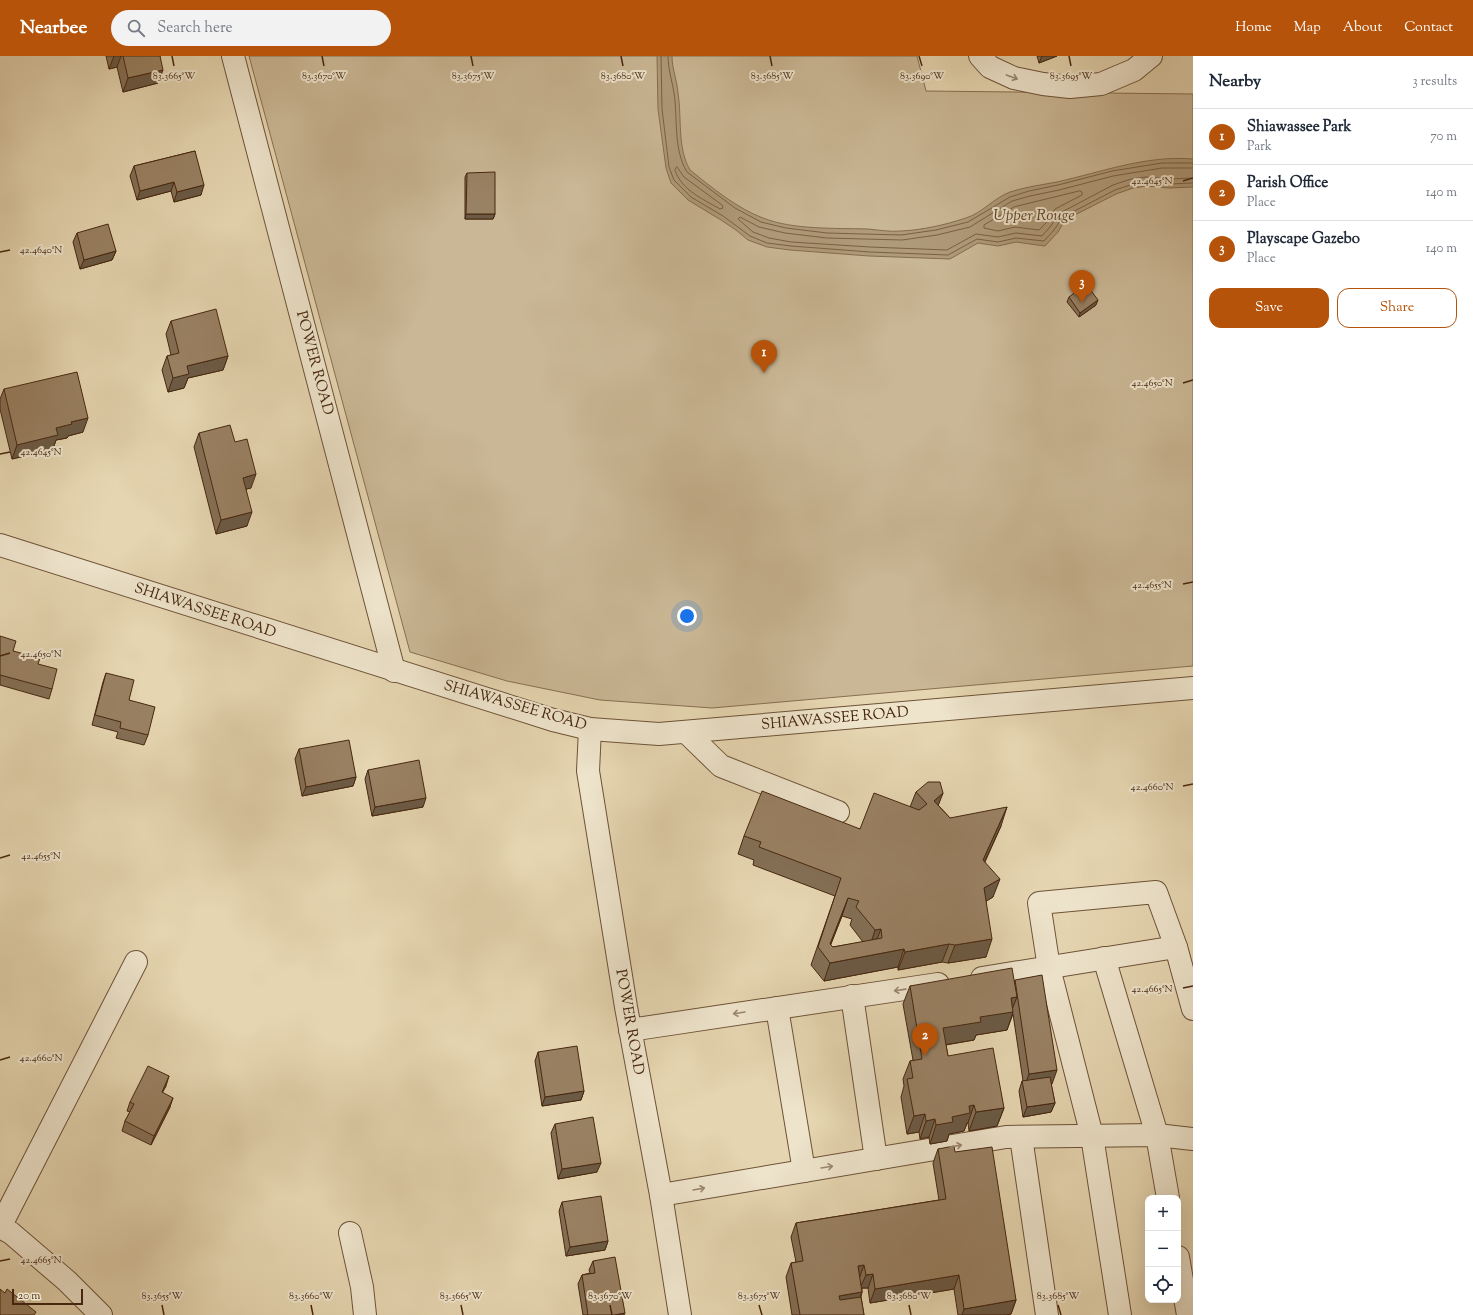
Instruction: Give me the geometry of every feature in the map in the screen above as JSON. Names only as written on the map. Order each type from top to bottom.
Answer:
[{"type":"street","name":"POWER ROAD","points":[[233,56],[394,670]]},
{"type":"street","points":[[980,56],[990,67],[1014,78],[1042,84],[1070,86],[1101,84],[1134,70],[1151,56]]},
{"type":"street","name":"SHIAWASSEE ROAD","points":[[0,546],[553,720],[590,729],[659,734],[1193,688]]},
{"type":"street","name":"POWER ROAD","points":[[590,729],[588,771],[630,1030],[661,1195],[680,1315]]},
{"type":"street","points":[[686,732],[721,766],[838,812]]},
{"type":"street","points":[[1120,1315],[1092,1136],[1049,968],[1039,903],[1156,892],[1176,947],[1193,1009]]},
{"type":"street","points":[[630,1030],[1049,968],[1176,947]]},
{"type":"street","points":[[1104,958],[1157,1135],[1167,1195]]},
{"type":"street","points":[[101,1315],[67,1281],[11,1233],[0,1227],[136,962]]},
{"type":"street","points":[[852,996],[876,1159]]},
{"type":"street","points":[[777,1008],[804,1171]]},
{"type":"street","points":[[661,1195],[1006,1137],[1157,1135],[1193,1139]]},
{"type":"street","points":[[1021,1137],[1047,1315]]},
{"type":"street","points":[[350,1233],[362,1287],[366,1315]]},
{"type":"street","points":[[1180,1267],[1188,1315]]},
{"type":"shaded area","points":[[249,56],[917,56],[926,91],[1193,94],[1193,666],[712,708],[600,700],[507,681],[410,652]]},
{"type":"water","name":"Upper Rouge","points":[[657,56],[672,56],[679,103],[683,152],[690,170],[734,203],[754,214],[775,222],[815,228],[892,231],[925,228],[950,223],[972,216],[1004,195],[1016,190],[1057,182],[1124,165],[1176,158],[1193,159],[1193,187],[1169,188],[1147,186],[1133,188],[1116,194],[1065,220],[1058,232],[1045,246],[1016,242],[998,246],[978,243],[950,259],[869,256],[767,247],[748,240],[721,220],[688,200],[671,183],[666,168],[658,109]]},
{"type":"building","points":[[123,56],[160,56],[163,70],[128,78]]},
{"type":"building","points":[[195,151],[204,185],[177,192],[174,182],[140,191],[134,166]]},
{"type":"building","points":[[495,172],[495,214],[466,214],[467,173]]},
{"type":"building","points":[[108,224],[116,251],[84,260],[77,233]]},
{"type":"building","points":[[1086,284],[1098,300],[1080,313],[1069,297]]},
{"type":"building","points":[[216,309],[228,356],[187,366],[189,374],[173,378],[167,356],[179,353],[171,321]]},
{"type":"building","points":[[77,372],[88,418],[71,422],[72,424],[56,428],[58,435],[17,445],[4,389]]},
{"type":"building","points":[[230,425],[235,442],[247,439],[256,474],[243,478],[252,512],[221,520],[199,433]]},
{"type":"building","points":[[0,636],[16,641],[13,651],[40,658],[38,664],[57,669],[52,689],[0,675]]},
{"type":"building","points":[[106,673],[134,680],[129,700],[155,707],[148,735],[120,728],[121,722],[95,715]]},
{"type":"building","points":[[349,740],[356,777],[306,787],[299,749]]},
{"type":"building","points":[[419,760],[426,798],[375,807],[368,770]]},
{"type":"building","points":[[928,782],[940,782],[943,793],[934,801],[950,818],[1007,807],[983,860],[1000,879],[984,888],[992,939],[955,945],[949,944],[905,952],[904,949],[830,963],[818,947],[841,878],[759,847],[761,842],[744,836],[762,791],[860,829],[874,793],[919,810],[927,804],[916,792]],"holes":[[[848,898],[859,901],[856,907],[875,930],[881,929],[882,938],[833,947],[830,944]]]},
{"type":"building","points":[[1012,968],[1017,997],[1011,998],[1013,1012],[980,1017],[981,1022],[943,1028],[948,1056],[993,1048],[1004,1108],[976,1112],[974,1105],[969,1106],[970,1113],[952,1117],[953,1122],[936,1125],[935,1119],[926,1121],[925,1114],[914,1116],[907,1079],[913,1078],[910,1061],[922,1059],[910,986]]},
{"type":"building","points":[[1042,975],[1057,1070],[1029,1074],[1015,980]]},
{"type":"building","points":[[577,1046],[584,1091],[545,1097],[538,1052]]},
{"type":"building","points":[[148,1066],[169,1076],[162,1092],[173,1098],[154,1136],[125,1121],[134,1104],[130,1102]]},
{"type":"building","points":[[1050,1077],[1055,1103],[1027,1107],[1022,1081]]},
{"type":"building","points":[[593,1117],[601,1163],[562,1169],[555,1124]]},
{"type":"building","points":[[954,1146],[955,1152],[992,1147],[1016,1300],[964,1309],[959,1275],[875,1289],[873,1274],[866,1275],[864,1265],[858,1266],[862,1292],[839,1296],[840,1300],[861,1297],[864,1315],[800,1315],[791,1263],[803,1261],[796,1223],[946,1199],[938,1149]]},
{"type":"building","points":[[601,1196],[608,1241],[570,1247],[562,1202]]},
{"type":"building","points":[[615,1257],[625,1313],[614,1315],[588,1315],[582,1275],[595,1273],[593,1261]]},
{"type":"building","points":[[0,1289],[5,1293],[7,1289],[36,1312],[34,1315],[0,1315]]},
{"type":"place","name":"Playscape Gazebo","points":[[1082,303]]},
{"type":"place","name":"Shiawassee Park","points":[[764,373]]},
{"type":"place","name":"Parish Office","points":[[925,1056]]}]
